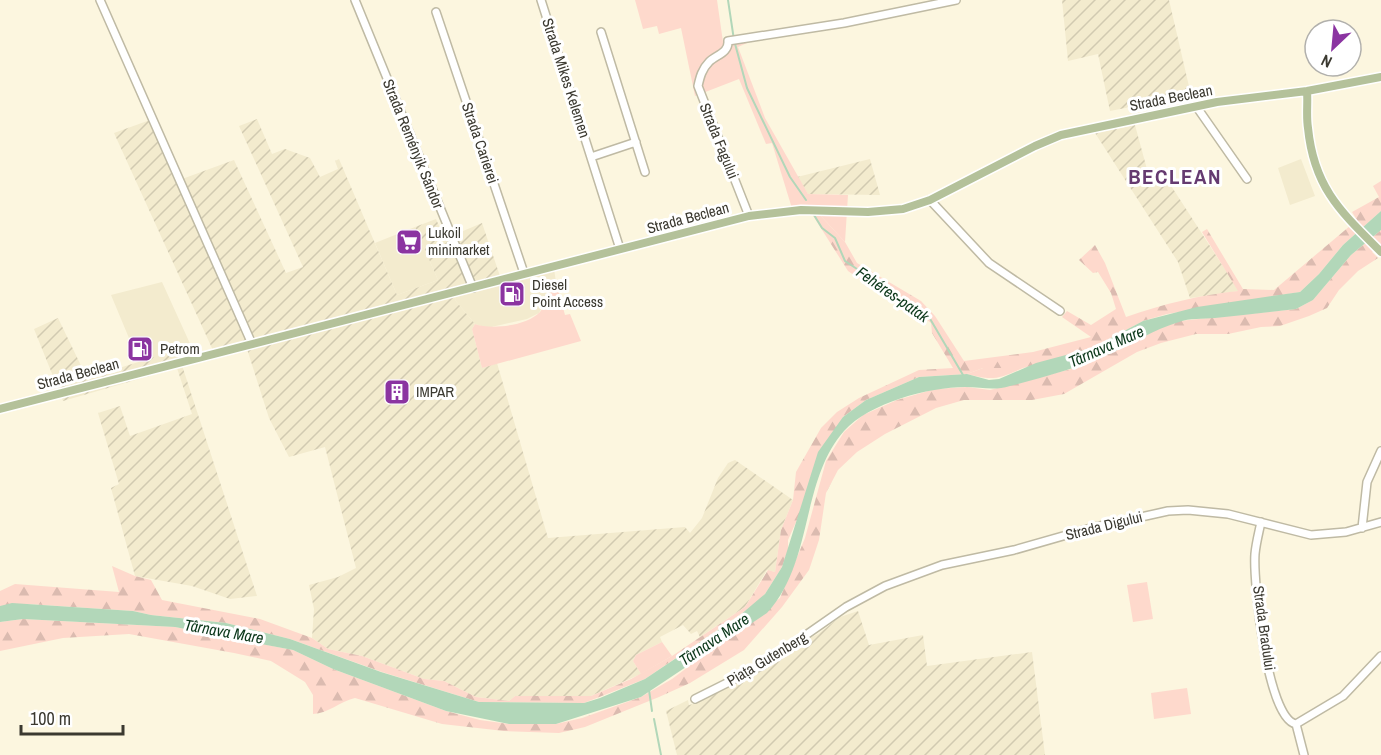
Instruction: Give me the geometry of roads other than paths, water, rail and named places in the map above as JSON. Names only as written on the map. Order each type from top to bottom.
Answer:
[{"type":"main road","name":"Strada Beclean","points":[[0,409],[749,216],[801,210],[884,212],[930,200],[1052,138],[1196,106],[1307,91],[1381,77]]},
{"type":"main road","points":[[1307,91],[1308,126],[1318,175],[1330,198],[1378,249]]},
{"type":"street","points":[[100,0],[252,344]]},
{"type":"street","name":"Strada Reményik Sándor","points":[[355,0],[473,288]]},
{"type":"street","name":"Strada Mikes Kelemen","points":[[541,0],[620,249]]},
{"type":"street","name":"Strada Fagului","points":[[749,216],[698,86],[702,72],[709,62],[725,51],[729,41],[844,23],[957,0]]},
{"type":"street","name":"Strada Carierei","points":[[436,12],[524,273]]},
{"type":"street","points":[[601,32],[645,172]]},
{"type":"street","points":[[1196,106],[1247,179]]},
{"type":"street","name":"Strada Mikes Kelemen","points":[[591,157],[636,142]]},
{"type":"street","points":[[930,200],[989,262],[1060,311]]},
{"type":"street","points":[[1362,528],[1367,482],[1381,451]]},
{"type":"street","name":"Strada Digului","points":[[836,615],[900,579],[933,568],[1014,550],[1130,519],[1188,510],[1228,514],[1311,535],[1337,534],[1381,522]]},
{"type":"street","name":"Strada Bradului","points":[[1261,522],[1255,556],[1266,659],[1275,698],[1284,717],[1296,724],[1304,755]]},
{"type":"street","name":"Piața Gutenberg","points":[[695,699],[763,665],[836,615]]},
{"type":"street","points":[[1296,724],[1343,696],[1381,656]]},
{"type":"water","name":"Târnava Mare","points":[[1381,211],[1381,230],[1351,255],[1313,300],[1296,309],[1183,321],[1160,329],[1097,359],[1048,376],[999,388],[965,387],[934,390],[900,398],[868,412],[844,431],[830,451],[820,473],[793,570],[782,593],[767,613],[641,697],[556,724],[509,724],[446,711],[333,669],[293,650],[175,627],[23,619],[0,622],[0,606],[12,603],[133,611],[226,623],[290,639],[381,672],[479,702],[584,703],[645,679],[739,616],[765,594],[782,567],[818,452],[843,417],[866,400],[919,377],[967,374],[989,380],[999,379],[1036,363],[1092,348],[1143,321],[1197,307],[1300,292],[1319,274],[1343,245]]},
{"type":"waterway","name":"Fehéres-patak","points":[[728,0],[734,40],[747,88],[790,177],[806,200]]},
{"type":"waterway","name":"Fehéres-patak","points":[[814,215],[822,228],[835,238],[845,261],[929,317],[963,375]]},
{"type":"waterway","points":[[649,690],[652,711]]},
{"type":"waterway","points":[[654,719],[661,755]]},
{"type":"place","name":"Lukoil minimarket","points":[[409,242]]},
{"type":"place","name":"Diesel Point Access","points":[[512,294]]},
{"type":"place","name":"Petrom","points":[[140,349]]},
{"type":"place","name":"IMPAR","points":[[397,392]]},
{"type":"district","name":"BECLEAN","points":[[1175,177]]}]
